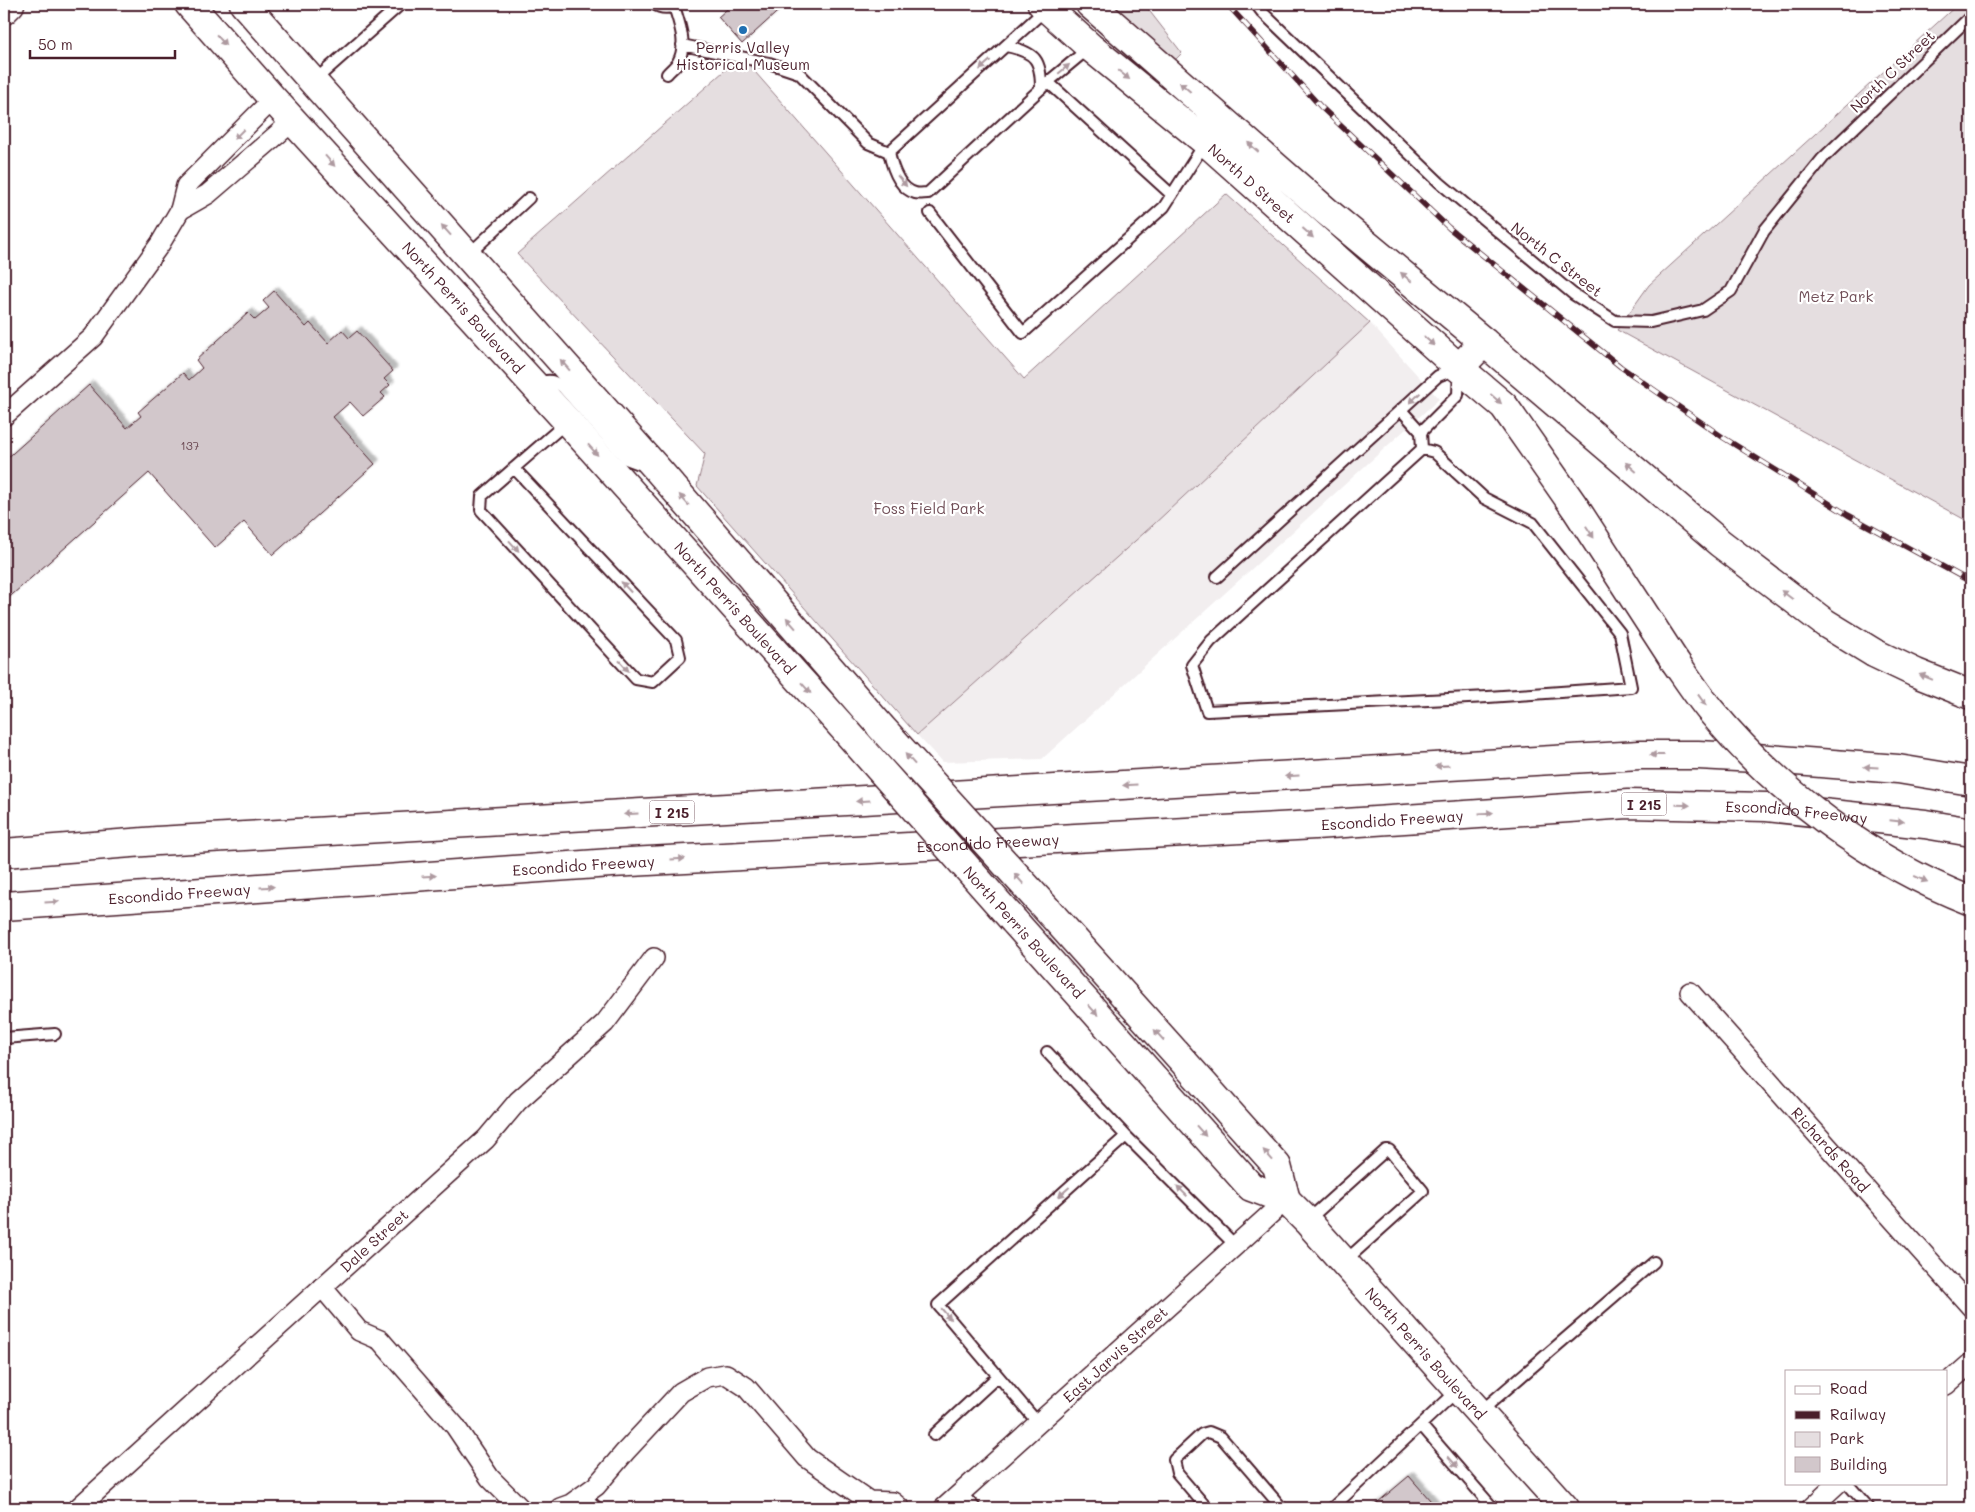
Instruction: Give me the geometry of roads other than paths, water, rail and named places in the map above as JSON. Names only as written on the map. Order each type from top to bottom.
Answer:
[{"type":"main road","points":[[4,10],[10,4]]},
{"type":"main road","name":"North Perris Boulevard","points":[[189,4],[273,100],[568,422],[846,731],[1251,1187],[1286,1200],[1307,1221],[1566,1508]]},
{"type":"main road","name":"North Perris Boulevard","points":[[244,4],[658,470],[880,726],[1277,1166],[1286,1200]]},
{"type":"main road","name":"North D Street","points":[[1090,4],[1326,211],[1484,342],[1713,537],[1825,623],[1874,653],[1916,673],[1971,695]]},
{"type":"main road","name":"North D Street","points":[[1044,6],[1090,47],[1206,142],[1504,406],[1576,509],[1674,660],[1709,708],[1740,745],[1826,820],[1873,854],[1908,874],[1971,901]]},
{"type":"main road","points":[[1206,142],[1222,119]]},
{"type":"main road","points":[[1459,368],[1484,342]]},
{"type":"main road","name":"I 215","points":[[4,853],[157,841],[1640,754],[1756,758],[1898,769],[1971,781]]},
{"type":"main road","name":"Escondido Freeway","points":[[4,906],[611,863],[1315,825],[1628,804],[1767,807],[1924,824],[1971,832]]},
{"type":"street","points":[[4,416],[93,337],[160,244],[180,210],[186,186],[273,100]]},
{"type":"street","points":[[180,210],[208,194],[293,121]]},
{"type":"street","name":"Dale Street","points":[[78,1508],[486,1139],[518,1101],[605,1023],[654,958]]},
{"type":"street","name":"Richards Road","points":[[1690,992],[1971,1306]]},
{"type":"street","name":"East Jarvis Street","points":[[944,1508],[1286,1200]]},
{"type":"street","points":[[322,1288],[359,1331],[380,1340],[455,1426],[490,1478],[520,1508]]},
{"type":"street","points":[[1948,1383],[1971,1362]]},
{"type":"street","points":[[560,1508],[590,1501],[596,1486],[681,1392],[707,1377],[726,1374],[746,1387],[806,1458],[870,1505],[893,1502],[900,1508]]},
{"type":"street","points":[[1811,1508],[1837,1484]]},
{"type":"lane","points":[[313,82],[401,4]]},
{"type":"lane","points":[[654,4],[662,8],[676,5],[682,30],[682,45],[678,62],[667,74]]},
{"type":"lane","name":"North C Street","points":[[1256,4],[1262,12],[1440,182],[1573,294],[1615,321],[1651,322],[1702,310],[1731,291],[1764,231],[1823,158],[1971,16]]},
{"type":"lane","points":[[889,152],[1006,46],[1044,6]]},
{"type":"lane","points":[[682,45],[769,63],[799,74],[868,143],[889,152]]},
{"type":"lane","points":[[1006,46],[1023,49],[1034,58],[1041,70],[1044,86],[1171,194]]},
{"type":"lane","points":[[889,152],[892,169],[902,184],[914,193],[928,193],[1044,86],[1090,47]]},
{"type":"lane","points":[[930,213],[1022,333],[1164,207],[1206,142]]},
{"type":"lane","points":[[468,255],[529,198]]},
{"type":"lane","points":[[1217,577],[1402,411],[1438,376],[1459,368],[1458,395],[1420,432]]},
{"type":"lane","points":[[535,386],[546,380],[554,380],[626,458],[658,470]]},
{"type":"lane","points":[[1402,411],[1420,432],[1422,449]]},
{"type":"lane","points":[[514,468],[676,640],[680,657],[653,682],[636,679],[481,510],[482,496],[514,468],[568,422]]},
{"type":"lane","points":[[1422,449],[1434,452],[1484,498],[1533,523],[1620,633],[1631,687],[1488,697],[1207,712],[1192,665],[1211,641],[1422,449]]},
{"type":"lane","points":[[4,1038],[55,1034]]},
{"type":"lane","points":[[1047,1052],[1126,1136],[1235,1245]]},
{"type":"lane","points":[[1038,1423],[938,1305],[1126,1136]]},
{"type":"lane","points":[[1307,1221],[1386,1150],[1389,1150],[1423,1190],[1344,1262]]},
{"type":"lane","points":[[1480,1413],[1654,1262]]},
{"type":"lane","points":[[934,1435],[998,1376]]},
{"type":"lane","points":[[1332,1508],[1459,1390]]},
{"type":"lane","points":[[1422,1425],[1493,1508]]},
{"type":"lane","points":[[1207,1508],[1177,1473],[1174,1460],[1202,1434],[1209,1432],[1221,1437],[1282,1508]]},
{"type":"lane","points":[[1848,1484],[1869,1508]]},
{"type":"lane","points":[[961,1493],[974,1508]]},
{"type":"railway","points":[[1227,4],[1321,107],[1449,228],[1621,367],[1724,438],[1848,515],[1971,582]]},
{"type":"place","name":"Perris Valley Historical Museum","points":[[743,30]]},
{"type":"park label","name":"Metz Park","points":[[1836,296]]},
{"type":"park label","name":"Foss Field Park","points":[[929,508]]}]
